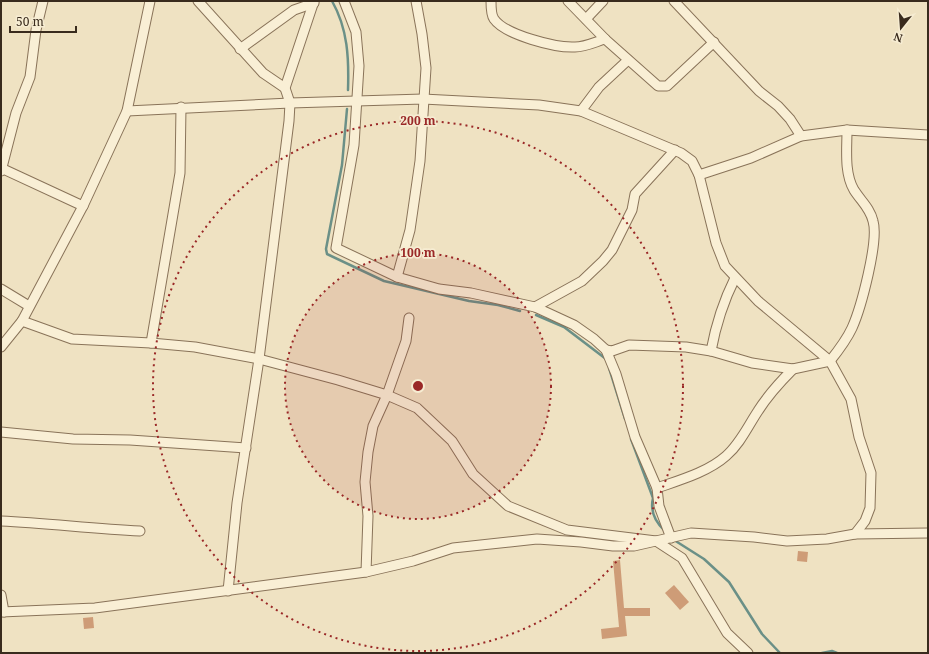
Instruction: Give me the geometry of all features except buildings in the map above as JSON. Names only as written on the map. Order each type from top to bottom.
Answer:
[{"type":"street","points":[[43,1],[36,30],[30,76],[16,113],[2,169],[83,206]]},
{"type":"street","points":[[1,347],[22,321],[83,206],[126,111],[150,1]]},
{"type":"street","points":[[198,1],[263,73],[285,88]]},
{"type":"street","points":[[344,1],[356,32],[359,66],[354,145],[336,248],[397,277],[439,289],[471,293],[534,307],[574,325],[594,339],[606,350],[616,374],[635,437],[657,488],[659,506],[670,538]]},
{"type":"street","points":[[397,277],[407,244],[420,161],[426,68],[416,1]]},
{"type":"street","points":[[491,1],[493,18],[500,26],[522,37],[574,47],[588,45],[605,38]]},
{"type":"street","points":[[568,1],[628,60],[658,86],[667,86],[714,42]]},
{"type":"street","points":[[586,19],[603,1]]},
{"type":"street","points":[[674,1],[759,91],[778,106],[790,119],[801,136]]},
{"type":"street","points":[[240,49],[279,20],[307,3]]},
{"type":"street","points":[[228,591],[237,503],[258,359],[290,103],[285,88],[307,3]]},
{"type":"street","points":[[581,111],[599,87],[628,60]]},
{"type":"street","points":[[126,111],[181,107],[423,99],[538,105],[581,111],[675,150],[692,161],[699,175],[716,243],[725,266],[758,301],[830,361],[840,376],[851,399],[858,437],[871,473],[870,508],[865,520],[855,534]]},
{"type":"street","points":[[151,343],[180,173],[181,107]]},
{"type":"street","points":[[606,350],[612,351],[629,345],[686,347],[711,350],[752,363],[794,369],[830,361],[844,343],[852,327],[869,267],[874,238],[874,222],[868,208],[854,189],[847,166],[847,130]]},
{"type":"street","points":[[699,175],[751,158],[801,136],[847,130],[928,135]]},
{"type":"street","points":[[534,307],[582,281],[603,261],[612,250],[632,210],[635,194],[675,150]]},
{"type":"street","points":[[711,350],[720,310],[735,278]]},
{"type":"street","points":[[1,289],[29,306]]},
{"type":"street","points":[[366,572],[368,516],[365,482],[368,452],[373,426],[387,395],[406,341],[409,318]]},
{"type":"street","points":[[22,321],[72,339],[195,347],[258,359],[338,380],[387,395],[416,408],[452,441],[472,474],[508,506],[567,530],[656,541],[682,558],[727,633],[748,653]]},
{"type":"street","points":[[657,488],[701,471],[726,456],[742,437],[758,410],[777,385],[794,369]]},
{"type":"street","points":[[1,432],[73,439],[130,440],[246,448]]},
{"type":"street","points":[[1,520],[46,523],[88,529],[140,531]]},
{"type":"street","points":[[1,595],[3,612],[95,608],[366,572],[414,561],[454,548],[538,539],[613,546],[634,546],[691,533],[754,537],[787,541],[827,539],[855,534],[928,533]]},
{"type":"waterway","points":[[332,1],[341,22],[346,44],[348,56],[348,90]]},
{"type":"waterway","points":[[347,109],[342,165],[326,249],[327,254],[384,281],[469,301],[498,305],[520,311]]},
{"type":"waterway","points":[[536,315],[564,327],[606,359]]},
{"type":"waterway","points":[[609,368],[625,419]]},
{"type":"waterway","points":[[631,439],[653,498],[652,507],[654,516],[658,524],[665,531]]},
{"type":"waterway","points":[[674,540],[704,559],[729,582],[762,634],[780,653]]},
{"type":"waterway","points":[[822,653],[832,651],[837,653]]}]
